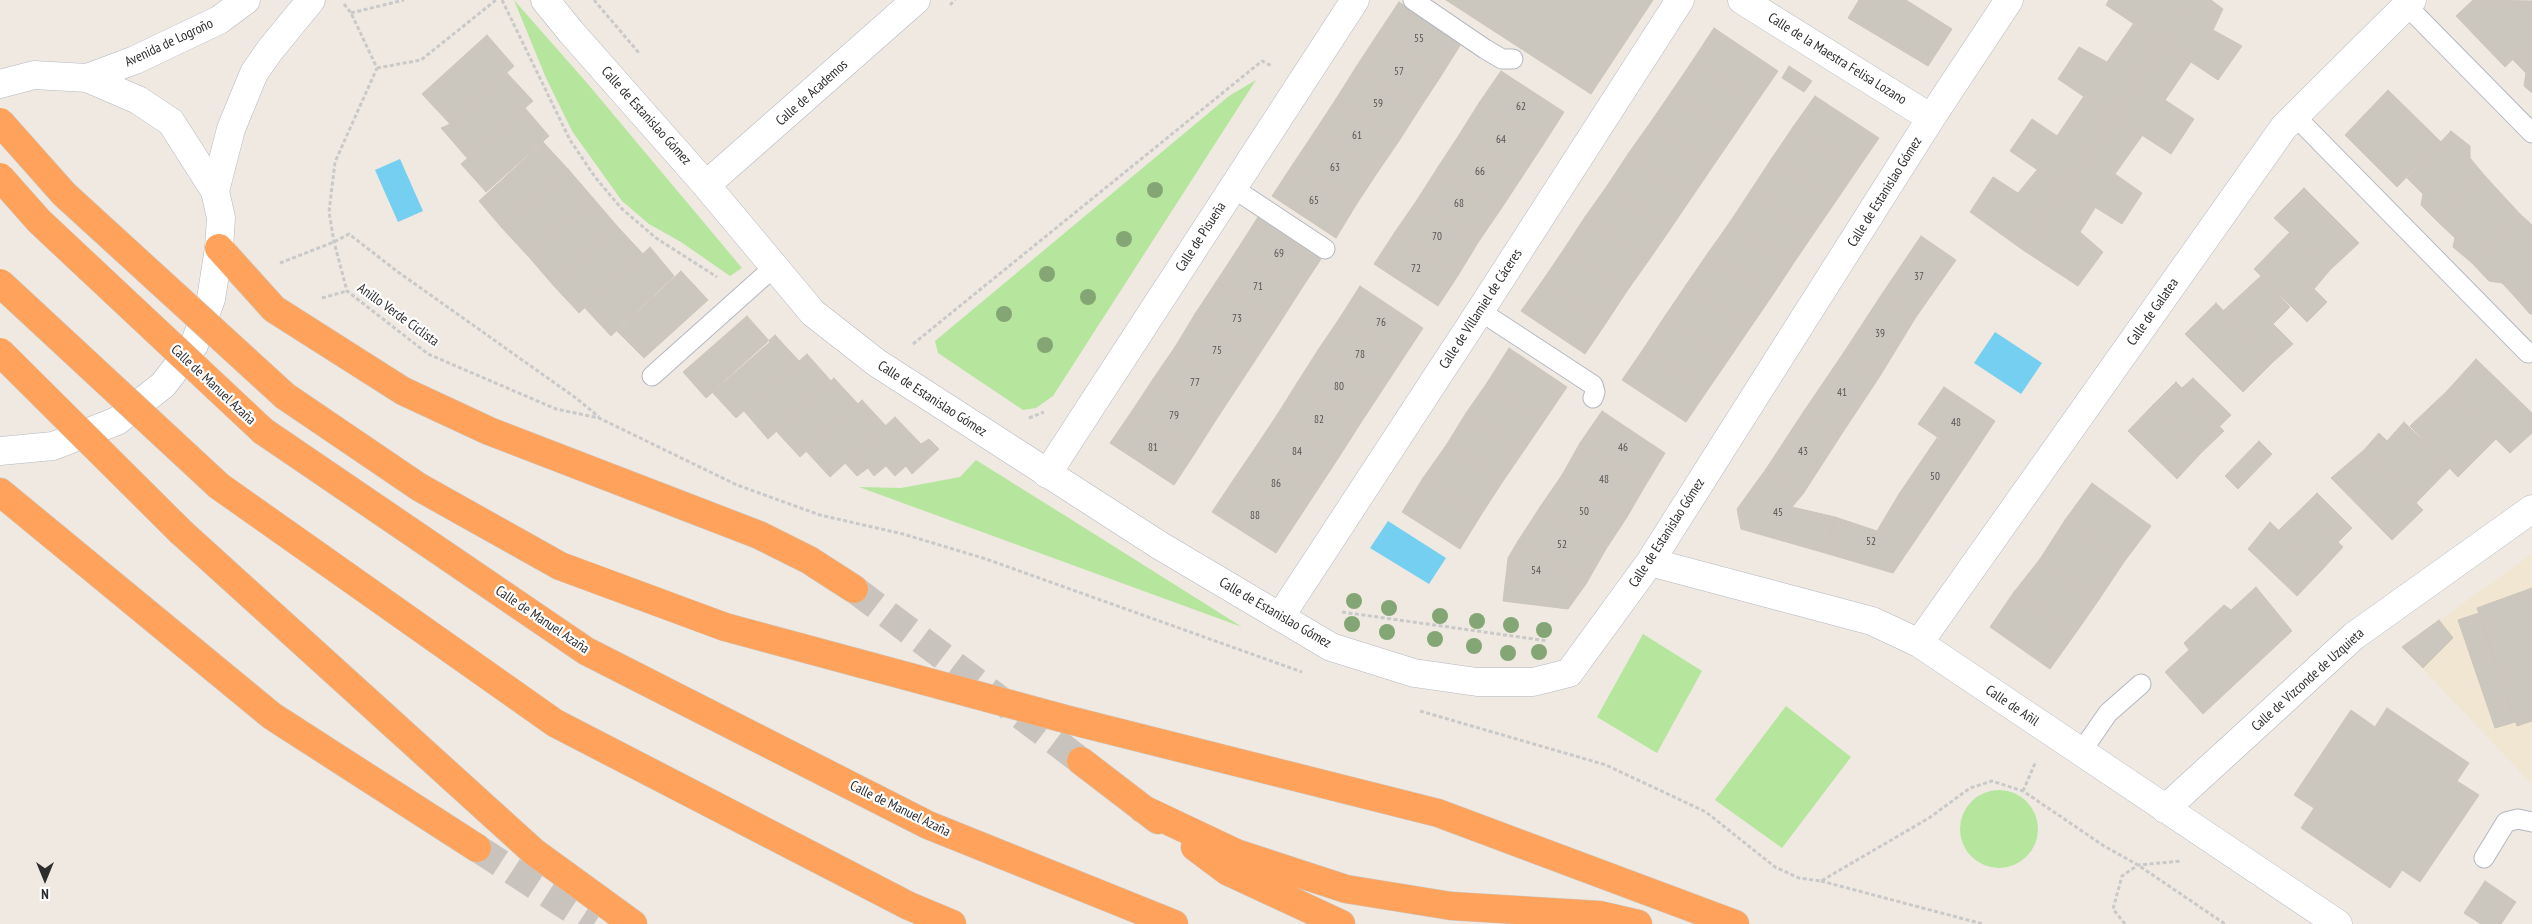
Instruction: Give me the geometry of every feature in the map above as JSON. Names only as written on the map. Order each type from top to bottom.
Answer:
[{"type":"highway","points":[[0,122],[64,194],[285,396],[419,486],[560,566],[725,627],[1069,720],[1438,813],[1735,924]]},
{"type":"highway","name":"Calle de Manuel Azaña","points":[[0,177],[39,221],[263,431],[586,651],[928,825],[1174,924]]},
{"type":"highway","points":[[219,248],[274,309],[403,391],[489,431],[759,535],[808,560],[854,589]]},
{"type":"highway","points":[[0,283],[218,486],[555,723],[909,906],[952,924]]},
{"type":"highway","points":[[0,352],[181,532],[534,852],[633,924]]},
{"type":"highway","points":[[0,492],[272,716],[477,848]]},
{"type":"highway","points":[[1080,761],[1227,871],[1341,924]]},
{"type":"highway","points":[[1143,809],[1236,853],[1346,889],[1451,906],[1599,915],[1638,924]]},
{"type":"street","name":"Avenida de Logroño","points":[[87,78],[135,60],[219,20],[246,0]]},
{"type":"street","points":[[214,192],[231,129],[254,73],[270,50],[311,0]]},
{"type":"street","name":"Calle de Estanislao Gómez","points":[[546,0],[571,32],[706,185],[813,313],[877,363],[1047,474],[1331,647],[1414,673],[1477,682],[1533,682],[1569,673],[1650,562],[1931,118],[2009,0]]},
{"type":"street","name":"Calle de Academos","points":[[706,185],[916,0]]},
{"type":"street","name":"Calle de Pisueña","points":[[1047,474],[1355,0]]},
{"type":"street","name":"Calle de Villamiel de Cáceres","points":[[1280,617],[1680,0]]},
{"type":"street","name":"Calle de la Maestra Felisa Lozano","points":[[1742,0],[1931,118]]},
{"type":"street","name":"Calle de Galatea","points":[[1919,644],[2284,127],[2409,3]]},
{"type":"street","points":[[0,84],[34,75],[87,78],[138,100],[172,122],[214,192],[220,218],[219,248],[211,299],[194,344],[163,385],[117,421],[53,446],[0,451]]},
{"type":"street","name":"Calle de Vizconde de Uzquieta","points":[[2166,809],[2354,636],[2532,509]]},
{"type":"street","name":"Calle de Añil","points":[[1650,562],[1872,622],[1919,644],[2338,924]]},
{"type":"lane","points":[[1413,0],[1485,50],[1502,59],[1512,58]]},
{"type":"lane","points":[[2409,3],[2532,133]]},
{"type":"lane","points":[[2295,116],[2528,353]]},
{"type":"lane","points":[[1233,188],[1325,249]]},
{"type":"lane","points":[[652,376],[774,267]]},
{"type":"lane","points":[[1480,311],[1593,385],[1595,392],[1593,398]]},
{"type":"lane","points":[[2081,752],[2108,713],[2141,684]]},
{"type":"lane","points":[[2484,858],[2506,822],[2518,819],[2532,822]]},
{"type":"path","points":[[404,0],[351,13],[376,68],[421,60],[496,0]]},
{"type":"path","points":[[502,0],[570,140],[594,177],[621,208],[656,238],[744,294]]},
{"type":"path","points":[[594,0],[643,58]]},
{"type":"path","points":[[1268,75],[1278,60]]},
{"type":"path","points":[[907,341],[915,345],[1262,61],[1273,67]]},
{"type":"path","name":"Anillo Verde Ciclista","points":[[334,242],[349,234],[398,272],[576,398],[600,418],[556,409],[428,354],[347,291],[334,242],[330,212],[335,162],[376,68]]},
{"type":"path","points":[[280,263],[334,242]]},
{"type":"path","points":[[321,299],[347,291]]},
{"type":"path","points":[[1020,413],[1028,418],[1046,411]]},
{"type":"path","points":[[1334,607],[1342,611],[1550,642]]},
{"type":"path","points":[[1331,647],[1342,611]]},
{"type":"path","points":[[2125,924],[2114,909],[2122,876],[2138,865],[2185,860]]},
{"type":"path","points":[[1821,881],[1983,924]]},
{"type":"shaded area","points":[[2532,554],[2532,784],[2402,647]]},
{"type":"green space","points":[[514,0],[587,83],[742,268],[730,276],[681,242],[649,224],[622,201],[572,131],[546,78]]},
{"type":"green space","points":[[1256,80],[1053,396],[1036,408],[1023,410],[938,353],[935,341],[1229,96]]},
{"type":"green space","points":[[976,460],[1242,627],[859,487],[901,488],[960,477]]},
{"type":"green space","points":[[1643,634],[1702,671],[1657,753],[1597,717]]},
{"type":"green space","points":[[1786,706],[1851,757],[1782,848],[1715,800]]},
{"type":"green space","points":[[1999,790],[2014,793],[2027,801],[2035,814],[2038,829],[2035,844],[2027,857],[2014,865],[1999,868],[1984,865],[1971,857],[1963,844],[1960,829],[1963,814],[1971,801],[1984,793]]},
{"type":"water","points":[[400,159],[423,211],[398,222],[375,170]]},
{"type":"water","points":[[1995,332],[2042,363],[2021,394],[1974,363]]},
{"type":"water","points":[[1388,521],[1446,558],[1429,584],[1370,548]]},
{"type":"building","points":[[1446,0],[1653,0],[1591,94]]},
{"type":"building","points":[[1859,0],[1906,0],[1952,29],[1928,66],[1848,18]]},
{"type":"building","points":[[2109,0],[2189,0],[2161,42],[2106,5]]},
{"type":"building","points":[[2189,0],[2211,0],[2223,9],[2213,30],[2242,46],[2218,80],[2161,42]]},
{"type":"building","points":[[2473,0],[2532,1],[2532,41],[2505,67],[2456,16]]},
{"type":"building","points":[[1399,2],[1461,44],[1441,76],[1377,35]]},
{"type":"building","points":[[2134,23],[2161,42],[2114,117],[2058,79],[2079,47],[2107,62]]},
{"type":"building","points":[[1714,28],[1778,71],[1756,103],[1693,60]]},
{"type":"building","points":[[487,35],[514,66],[450,124],[422,94]]},
{"type":"building","points":[[1377,35],[1441,76],[1420,108],[1356,67]]},
{"type":"building","points":[[2532,41],[2532,93],[2524,86],[2526,73],[2513,60]]},
{"type":"building","points":[[2161,42],[2191,62],[2165,100],[2194,119],[2171,154],[2114,117]]},
{"type":"building","points":[[1693,60],[1756,103],[1735,134],[1672,91]]},
{"type":"building","points":[[1789,66],[1812,81],[1804,92],[1782,78]]},
{"type":"building","points":[[1356,67],[1420,108],[1399,141],[1336,99]]},
{"type":"building","points":[[1501,71],[1564,112],[1543,145],[1479,103]]},
{"type":"building","points":[[507,73],[533,101],[467,158],[441,128],[450,124]]},
{"type":"building","points":[[2388,90],[2441,142],[2397,187],[2345,135]]},
{"type":"building","points":[[1672,91],[1735,134],[1713,166],[1650,123]]},
{"type":"building","points":[[1815,96],[1879,138],[1857,170],[1793,127]]},
{"type":"building","points":[[2084,96],[2114,117],[2064,188],[2010,151],[2032,119],[2057,136]]},
{"type":"building","points":[[1336,99],[1399,141],[1377,173],[1315,131]]},
{"type":"building","points":[[1479,103],[1543,145],[1522,177],[1459,135]]},
{"type":"building","points":[[525,108],[549,136],[486,192],[461,164]]},
{"type":"building","points":[[2114,117],[2142,136],[2115,174],[2142,193],[2122,224],[2064,188]]},
{"type":"building","points":[[1650,123],[1713,166],[1692,197],[1628,154]]},
{"type":"building","points":[[1793,127],[1857,170],[1836,201],[1772,158]]},
{"type":"building","points":[[1315,131],[1377,173],[1356,205],[1293,164]]},
{"type":"building","points":[[2451,131],[2470,146],[2470,158],[2485,176],[2437,221],[2421,205],[2423,194],[2407,178]]},
{"type":"building","points":[[1459,135],[1522,177],[1501,209],[1438,167]]},
{"type":"building","points":[[543,142],[568,169],[502,228],[479,201]]},
{"type":"building","points":[[1628,154],[1692,197],[1671,228],[1607,186]]},
{"type":"building","points":[[1772,158],[1836,201],[1814,233],[1751,190]]},
{"type":"building","points":[[1293,164],[1356,205],[1336,238],[1272,196]]},
{"type":"building","points":[[1438,167],[1501,209],[1479,241],[1417,200]]},
{"type":"building","points":[[568,169],[593,198],[528,256],[502,228]]},
{"type":"building","points":[[2037,170],[2064,188],[2023,250],[1970,212],[1993,177],[2018,193]]},
{"type":"building","points":[[2485,176],[2520,214],[2472,263],[2453,247],[2455,238],[2437,221]]},
{"type":"building","points":[[1607,186],[1671,228],[1649,260],[1585,217]]},
{"type":"building","points":[[2064,188],[2095,208],[2080,232],[2103,252],[2078,286],[2023,250]]},
{"type":"building","points":[[2304,188],[2359,243],[2330,270],[2274,218]]},
{"type":"building","points":[[1751,190],[1814,233],[1793,264],[1730,222]]},
{"type":"building","points":[[593,198],[617,226],[553,285],[528,256]]},
{"type":"building","points":[[1417,200],[1479,241],[1459,274],[1395,232]]},
{"type":"building","points":[[2520,214],[2532,225],[2532,282],[2516,298],[2502,283],[2489,281],[2472,263]]},
{"type":"building","points":[[1258,217],[1321,259],[1300,291],[1237,250]]},
{"type":"building","points":[[1585,217],[1649,260],[1627,291],[1564,249]]},
{"type":"building","points":[[1730,222],[1793,264],[1772,296],[1708,253]]},
{"type":"building","points":[[617,226],[643,254],[579,313],[553,285]]},
{"type":"building","points":[[1395,232],[1459,274],[1438,306],[1374,264]]},
{"type":"building","points":[[2290,232],[2330,270],[2314,289],[2327,302],[2307,322],[2254,269]]},
{"type":"building","points":[[1921,236],[1956,260],[1916,317],[1882,294]]},
{"type":"building","points":[[650,247],[674,276],[611,336],[585,308]]},
{"type":"building","points":[[1564,249],[1627,291],[1606,323],[1543,280]]},
{"type":"building","points":[[1237,250],[1300,291],[1279,324],[1216,282]]},
{"type":"building","points":[[1708,253],[1772,296],[1750,328],[1686,285]]},
{"type":"building","points":[[681,271],[708,300],[644,358],[617,331]]},
{"type":"building","points":[[2261,276],[2290,307],[2273,324],[2293,344],[2273,362],[2223,311]]},
{"type":"building","points":[[1543,280],[1606,323],[1585,354],[1521,311]]},
{"type":"building","points":[[1216,282],[1279,324],[1258,356],[1195,314]]},
{"type":"building","points":[[2532,282],[2532,314],[2530,314],[2516,298]]},
{"type":"building","points":[[1686,285],[1750,328],[1729,359],[1665,316]]},
{"type":"building","points":[[1360,286],[1423,328],[1402,360],[1339,319]]},
{"type":"building","points":[[1882,294],[1916,317],[1880,376],[1844,352]]},
{"type":"building","points":[[2216,303],[2273,362],[2243,392],[2185,334]]},
{"type":"building","points":[[1195,314],[1258,356],[1237,388],[1175,347]]},
{"type":"building","points":[[747,316],[770,342],[706,398],[683,372]]},
{"type":"building","points":[[1665,316],[1729,359],[1707,391],[1644,348]]},
{"type":"building","points":[[1339,319],[1402,360],[1381,392],[1318,350]]},
{"type":"building","points":[[775,335],[799,361],[736,418],[712,392]]},
{"type":"building","points":[[1175,347],[1237,388],[1216,420],[1153,379]]},
{"type":"building","points":[[1509,348],[1567,387],[1544,421],[1487,383]]},
{"type":"building","points":[[1644,348],[1707,391],[1686,422],[1622,380]]},
{"type":"building","points":[[1318,350],[1381,392],[1360,424],[1297,383]]},
{"type":"building","points":[[1844,352],[1880,376],[1841,435],[1804,411]]},
{"type":"building","points":[[807,354],[831,381],[768,439],[744,411]]},
{"type":"building","points":[[2476,359],[2532,413],[2532,433],[2510,453],[2447,391]]},
{"type":"building","points":[[834,378],[858,404],[800,457],[776,431]]},
{"type":"building","points":[[2193,378],[2231,415],[2220,426],[2182,388]]},
{"type":"building","points":[[1153,379],[1216,420],[1195,453],[1132,411]]},
{"type":"building","points":[[2176,382],[2224,431],[2201,453],[2153,405]]},
{"type":"building","points":[[1297,383],[1360,424],[1339,457],[1277,415]]},
{"type":"building","points":[[1487,383],[1544,421],[1523,452],[1466,413]]},
{"type":"building","points":[[1944,387],[1995,421],[1970,459],[1918,424]]},
{"type":"building","points":[[2447,391],[2496,439],[2458,477],[2410,426]]},
{"type":"building","points":[[862,400],[886,426],[830,477],[806,451]]},
{"type":"building","points":[[2153,405],[2201,453],[2177,479],[2128,431]]},
{"type":"building","points":[[1132,411],[1195,453],[1174,485],[1110,443]]},
{"type":"building","points":[[1602,411],[1665,453],[1645,486],[1580,443]]},
{"type":"building","points":[[1804,411],[1841,435],[1803,494],[1766,469]]},
{"type":"building","points":[[1466,413],[1523,452],[1503,481],[1447,444]]},
{"type":"building","points":[[1277,415],[1339,457],[1318,489],[1255,448]]},
{"type":"building","points":[[895,417],[921,444],[929,439],[939,449],[912,474],[906,466],[895,476],[886,466],[874,476],[868,468],[857,476],[845,463]]},
{"type":"building","points":[[2404,422],[2450,468],[2416,503],[2364,450],[2379,433],[2387,441]]},
{"type":"building","points":[[1937,438],[1970,459],[1931,517],[1899,494]]},
{"type":"building","points":[[2259,441],[2272,454],[2238,489],[2225,476]]},
{"type":"building","points":[[1580,443],[1645,486],[1627,517],[1562,475]]},
{"type":"building","points":[[1447,444],[1503,481],[1481,515],[1423,478]]},
{"type":"building","points":[[1255,448],[1318,489],[1297,521],[1234,479]]},
{"type":"building","points":[[2364,450],[2423,510],[2392,540],[2331,478]]},
{"type":"building","points":[[1766,469],[1803,494],[1792,507],[1835,517],[1825,553],[1741,529],[1737,509]]},
{"type":"building","points":[[1562,475],[1627,517],[1606,549],[1540,507]]},
{"type":"building","points":[[1423,478],[1481,515],[1460,549],[1402,512]]},
{"type":"building","points":[[1234,479],[1297,521],[1276,553],[1212,512]]},
{"type":"building","points":[[2092,483],[2151,526],[2124,562],[2065,520]]},
{"type":"building","points":[[2317,493],[2352,528],[2338,542],[2303,507]]},
{"type":"building","points":[[1899,494],[1931,517],[1893,573],[1825,553],[1835,517],[1877,531]]},
{"type":"building","points":[[1540,507],[1606,549],[1586,584],[1518,541]]},
{"type":"building","points":[[2303,507],[2343,547],[2321,571],[2279,530]]},
{"type":"building","points":[[2065,520],[2124,562],[2098,601],[2040,559]]},
{"type":"building","points":[[2270,522],[2321,571],[2297,596],[2248,549]]},
{"type":"building","points":[[1518,541],[1586,584],[1568,609],[1503,601],[1508,558]]},
{"type":"building","points":[[2040,559],[2098,601],[2075,634],[2014,592]]},
{"type":"building","points":[[2256,587],[2292,631],[2203,714],[2165,672],[2189,650],[2184,643],[2224,605],[2231,610]]},
{"type":"building","points":[[2532,588],[2532,721],[2517,726],[2477,608]]},
{"type":"building","points":[[2014,592],[2075,634],[2050,669],[1990,627]]},
{"type":"building","points":[[2479,613],[2515,722],[2495,728],[2458,620]]},
{"type":"building","points":[[2439,620],[2453,638],[2423,668],[2402,647]]},
{"type":"building","points":[[2387,708],[2469,763],[2457,781],[2479,795],[2420,882],[2402,870],[2390,888],[2301,828],[2314,808],[2294,795],[2351,710],[2375,727]]},
{"type":"building","points":[[2485,881],[2516,902],[2501,924],[2481,924],[2464,913]]},
{"type":"tunnel","points":[[854,589],[1081,761]]},
{"type":"tunnel","points":[[477,848],[594,924]]}]
